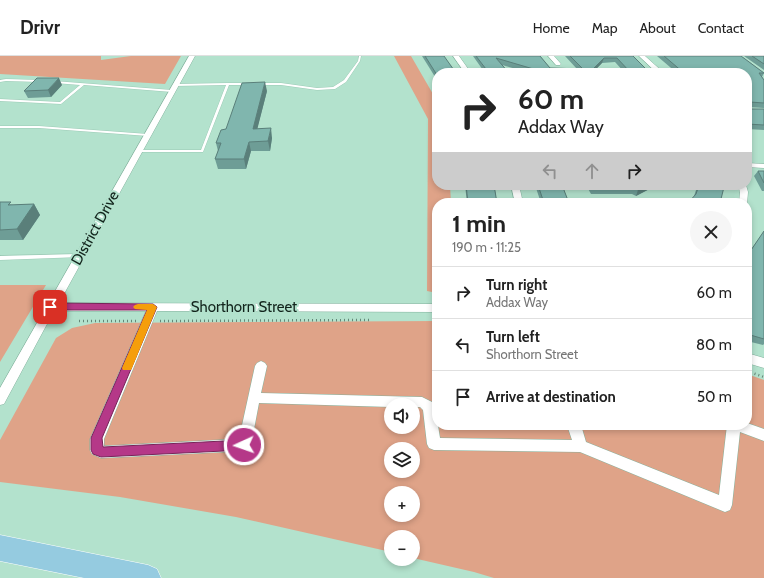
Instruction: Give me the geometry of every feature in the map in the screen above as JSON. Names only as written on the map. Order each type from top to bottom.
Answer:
[{"type":"main road","points":[[0,548],[148,578]]},
{"type":"street","name":"District Drive","points":[[0,400],[50,307],[192,56]]},
{"type":"street","points":[[456,56],[464,68]]},
{"type":"street","points":[[551,56],[558,64]]},
{"type":"street","points":[[642,56],[655,68]]},
{"type":"street","points":[[752,165],[764,166]]},
{"type":"street","name":"Shorthorn Street","points":[[50,307],[432,308]]},
{"type":"street","points":[[153,307],[97,438],[97,450],[101,452],[244,445],[261,366]]},
{"type":"street","points":[[752,359],[764,363]]},
{"type":"street","points":[[254,398],[422,402],[429,407],[432,429]]},
{"type":"street","points":[[432,430],[434,444],[580,446],[725,505],[734,430]]},
{"type":"street","points":[[575,430],[580,446]]},
{"type":"street","points":[[750,430],[764,435]]},
{"type":"lane","points":[[259,84],[281,84],[317,89],[334,88],[345,81],[359,61],[360,56]]},
{"type":"lane","points":[[0,81],[48,81],[174,88],[251,84]]},
{"type":"lane","points":[[0,100],[61,103],[83,84]]},
{"type":"lane","points":[[139,151],[202,151],[228,84]]},
{"type":"lane","points":[[0,127],[39,127],[148,135]]},
{"type":"lane","points":[[0,258],[79,256]]},
{"type":"path","points":[[80,321],[378,320]]},
{"type":"path","points":[[752,373],[764,377]]},
{"type":"shaded area","points":[[0,56],[101,56],[101,60],[131,56],[181,56],[165,84],[0,74]]},
{"type":"shaded area","points":[[394,56],[411,56],[432,92],[432,190],[450,190],[451,198],[432,198],[432,292],[427,291],[428,119]]},
{"type":"shaded area","points":[[0,285],[46,285],[0,362]]},
{"type":"shaded area","points":[[432,321],[432,430],[752,430],[752,376],[764,380],[764,578],[494,578],[420,560],[420,530],[384,530],[384,550],[236,517],[120,497],[0,482],[0,440],[56,338],[72,328],[95,323]]},
{"type":"building","points":[[425,56],[444,56],[452,68],[433,68]]},
{"type":"building","points":[[476,56],[540,56],[550,68],[530,68],[496,58],[505,68],[485,68]]},
{"type":"building","points":[[570,56],[633,56],[645,68],[626,68],[617,58],[604,58],[594,68],[582,68]]},
{"type":"building","points":[[664,56],[741,56],[764,73],[759,73],[764,80],[764,103],[752,102],[752,68],[678,68]]},
{"type":"building","points":[[752,56],[764,56],[764,64]]},
{"type":"building","points":[[37,78],[59,78],[48,90],[24,91]]},
{"type":"building","points":[[265,82],[253,129],[271,128],[268,141],[249,142],[244,159],[215,159],[221,143],[216,143],[221,130],[226,129],[242,83]]},
{"type":"building","points":[[752,109],[764,109],[764,125],[752,124]]},
{"type":"building","points":[[758,171],[764,171],[764,183]]},
{"type":"building","points":[[467,190],[495,190],[496,198],[467,198]]},
{"type":"building","points":[[540,190],[564,190],[567,198],[542,198]]},
{"type":"building","points":[[697,190],[723,190],[721,198],[692,198]]},
{"type":"building","points":[[0,202],[11,202],[8,205],[34,204],[17,229],[0,230]]},
{"type":"building","points":[[764,231],[764,339],[752,335],[752,249]]},
{"type":"slow traffic","points":[[127,368],[153,307],[138,307]]},
{"type":"route","points":[[50,307],[153,307],[97,438],[97,450],[101,452],[244,445]]}]
